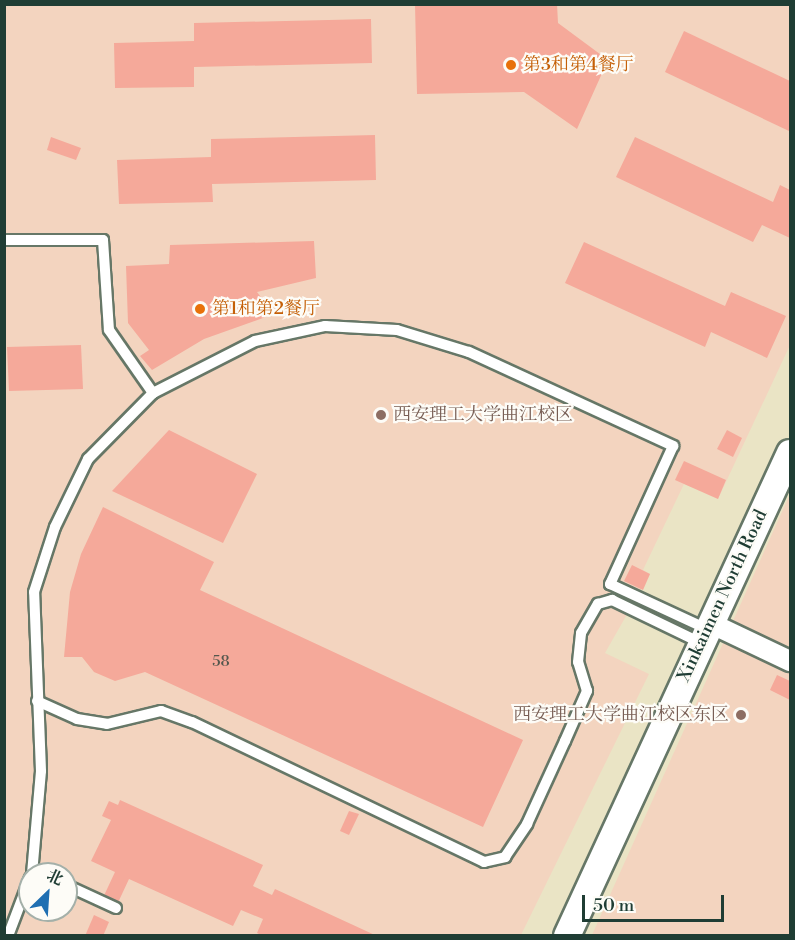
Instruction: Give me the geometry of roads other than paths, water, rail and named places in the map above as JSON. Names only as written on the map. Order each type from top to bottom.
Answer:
[{"type":"street","name":"Xinkaimen North Road","points":[[567,936],[790,453]]},
{"type":"street","points":[[706,632],[790,661]]},
{"type":"lane","points":[[4,240],[103,240],[109,330],[153,393]]},
{"type":"lane","points":[[36,862],[41,771],[34,592],[55,527],[88,459],[153,393],[255,341],[325,326],[397,330],[469,352],[673,446],[610,584],[706,632]]},
{"type":"lane","points":[[37,701],[77,719],[107,724],[161,711],[192,722],[484,862],[505,858],[527,824],[565,741],[587,691],[578,662],[581,633],[598,604],[612,600],[706,632]]},
{"type":"lane","points":[[78,891],[116,908]]},
{"type":"lane","points":[[8,936],[18,913]]},
{"type":"place","name":"第3和第4餐厅","points":[[511,65]]},
{"type":"place","name":"第1和第2餐厅","points":[[200,309]]},
{"type":"place","name":"西安理工大学曲江校区","points":[[381,415]]},
{"type":"place","name":"西安理工大学曲江校区东区","points":[[741,715]]}]
